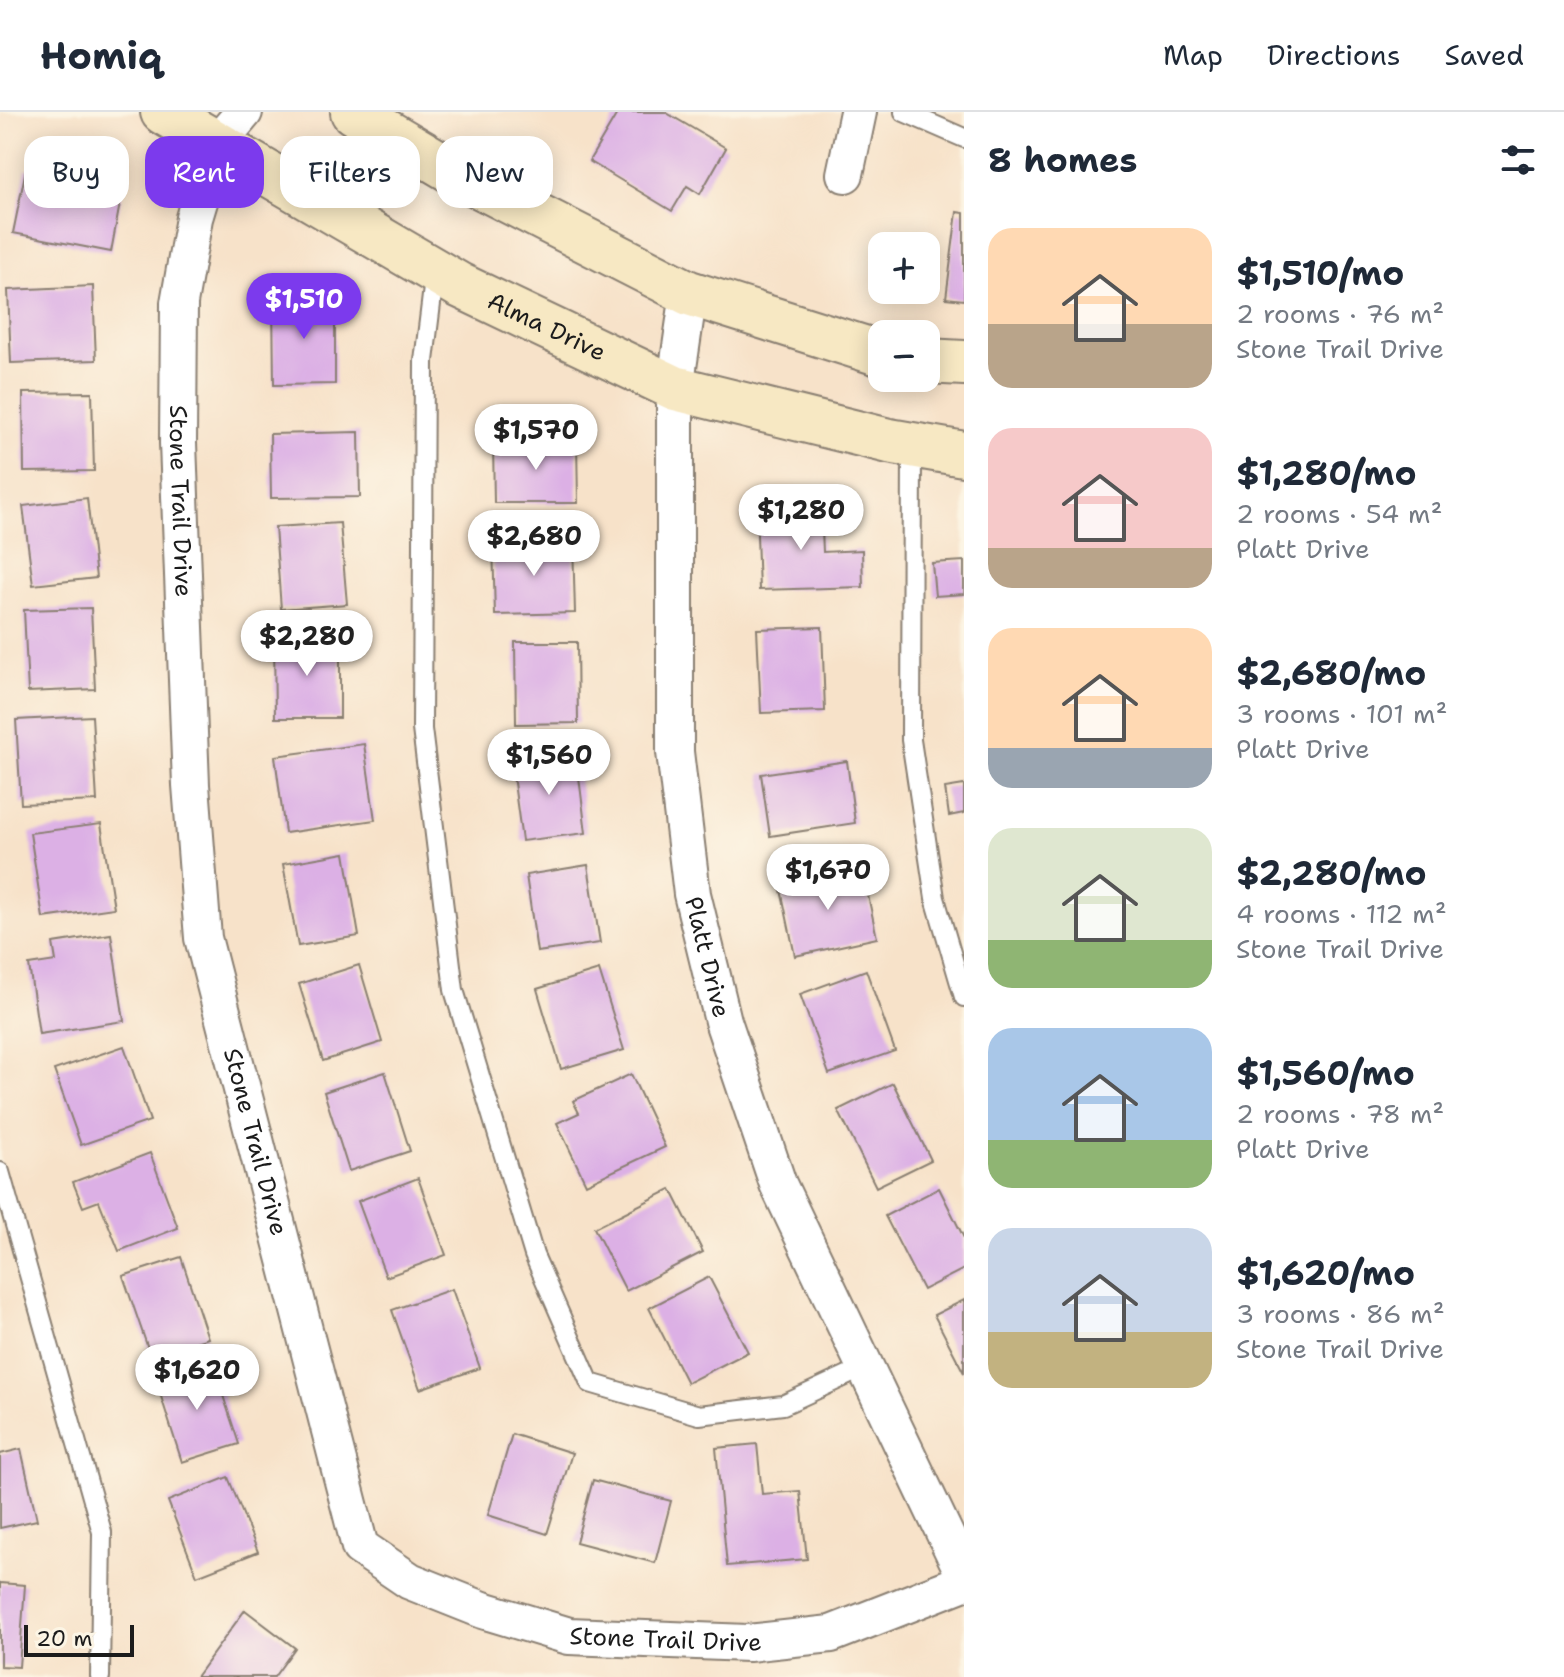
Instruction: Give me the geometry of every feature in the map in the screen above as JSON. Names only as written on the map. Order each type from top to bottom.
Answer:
[{"type":"main road","name":"Alma Drive","points":[[163,112],[202,136]]},
{"type":"main road","points":[[353,112],[466,179],[689,293],[868,350]]},
{"type":"main road","name":"Alma Drive","points":[[264,173],[435,271],[675,388],[912,445],[964,454]]},
{"type":"main road","points":[[940,362],[964,363]]},
{"type":"street","name":"Stone Trail Drive","points":[[224,136],[244,112]]},
{"type":"street","points":[[845,174],[858,112]]},
{"type":"street","name":"Stone Trail Drive","points":[[197,208],[179,303],[178,443],[191,785],[203,938],[360,1547],[410,1581],[483,1610],[569,1636],[748,1643],[831,1634],[964,1582]]},
{"type":"street","name":"Platt Drive","points":[[689,293],[675,388],[675,752],[692,894],[723,1021],[778,1184],[964,1574]]},
{"type":"lane","points":[[904,112],[964,138]]},
{"type":"lane","points":[[435,271],[424,361],[422,729],[454,990],[534,1255],[590,1383],[699,1415],[783,1405],[865,1367]]},
{"type":"lane","points":[[912,445],[911,740],[935,898],[964,997]]},
{"type":"lane","points":[[0,1172],[102,1532],[100,1677]]},
{"type":"building","points":[[618,112],[665,112],[726,148],[700,194],[687,186],[672,211],[589,161]]},
{"type":"building","points":[[24,179],[24,208],[119,208],[111,252],[13,233]]},
{"type":"building","points":[[957,212],[964,213],[964,300],[946,298]]},
{"type":"building","points":[[93,286],[96,360],[11,363],[8,290]]},
{"type":"building","points":[[335,297],[335,384],[274,385],[273,298]]},
{"type":"building","points":[[92,392],[94,471],[24,472],[23,393]]},
{"type":"building","points":[[359,432],[360,497],[271,498],[270,434]]},
{"type":"building","points":[[577,441],[578,503],[494,503],[493,442]]},
{"type":"building","points":[[87,498],[96,578],[33,585],[23,506]]},
{"type":"building","points":[[821,505],[823,552],[862,550],[863,587],[759,590],[756,507]]},
{"type":"building","points":[[340,523],[347,604],[281,609],[275,527]]},
{"type":"building","points":[[573,541],[575,613],[495,615],[493,543]]},
{"type":"building","points":[[964,561],[964,594],[935,596],[932,563]]},
{"type":"building","points":[[91,608],[95,689],[28,692],[24,610]]},
{"type":"building","points":[[822,627],[825,711],[761,713],[757,629]]},
{"type":"building","points":[[340,637],[340,718],[275,718],[274,638]]},
{"type":"building","points":[[515,642],[577,642],[578,723],[516,724]]},
{"type":"building","points":[[92,716],[97,801],[21,804],[16,720]]},
{"type":"building","points":[[364,744],[375,820],[285,833],[275,756]]},
{"type":"building","points":[[576,753],[586,833],[522,841],[511,761]]},
{"type":"building","points":[[847,761],[855,823],[770,836],[761,774]]},
{"type":"building","points":[[964,785],[964,813],[949,816],[945,788]]},
{"type":"building","points":[[101,824],[114,908],[43,918],[30,833]]},
{"type":"building","points":[[345,853],[359,936],[298,946],[283,864]]},
{"type":"building","points":[[588,865],[600,943],[537,952],[526,875]]},
{"type":"building","points":[[862,867],[877,938],[795,956],[780,885]]},
{"type":"building","points":[[111,934],[124,1021],[39,1034],[29,965],[56,961],[53,943]]},
{"type":"building","points":[[359,965],[382,1042],[323,1061],[299,984]]},
{"type":"building","points":[[599,970],[624,1050],[561,1069],[537,989]]},
{"type":"building","points":[[866,970],[895,1051],[829,1074],[800,994]]},
{"type":"building","points":[[124,1046],[150,1121],[81,1145],[54,1070]]},
{"type":"building","points":[[385,1072],[410,1151],[349,1171],[324,1092]]},
{"type":"building","points":[[631,1074],[665,1147],[586,1184],[557,1123],[579,1113],[573,1101]]},
{"type":"building","points":[[893,1083],[931,1160],[876,1187],[838,1110]]},
{"type":"building","points":[[150,1153],[178,1228],[119,1251],[99,1201],[83,1207],[73,1182]]},
{"type":"building","points":[[418,1178],[446,1255],[386,1277],[358,1201]]},
{"type":"building","points":[[939,1188],[964,1238],[964,1269],[923,1290],[885,1216]]},
{"type":"building","points":[[671,1189],[703,1252],[626,1291],[594,1228]]},
{"type":"building","points":[[181,1257],[208,1338],[151,1357],[123,1276]]},
{"type":"building","points":[[709,1277],[748,1352],[687,1383],[649,1308]]},
{"type":"building","points":[[452,1289],[480,1368],[420,1389],[392,1310]]},
{"type":"building","points":[[964,1300],[964,1373],[934,1315]]},
{"type":"building","points":[[212,1362],[239,1444],[182,1462],[156,1381]]},
{"type":"building","points":[[512,1434],[572,1453],[547,1534],[488,1515]]},
{"type":"building","points":[[757,1444],[762,1494],[800,1491],[807,1559],[727,1566],[716,1448]]},
{"type":"building","points":[[21,1449],[37,1520],[0,1528],[0,1454]]},
{"type":"building","points":[[228,1477],[258,1552],[197,1576],[168,1501]]},
{"type":"building","points":[[593,1480],[671,1501],[655,1563],[576,1542]]},
{"type":"building","points":[[0,1583],[25,1585],[19,1667],[0,1666]]},
{"type":"building","points":[[245,1610],[295,1648],[274,1677],[196,1677]]}]
